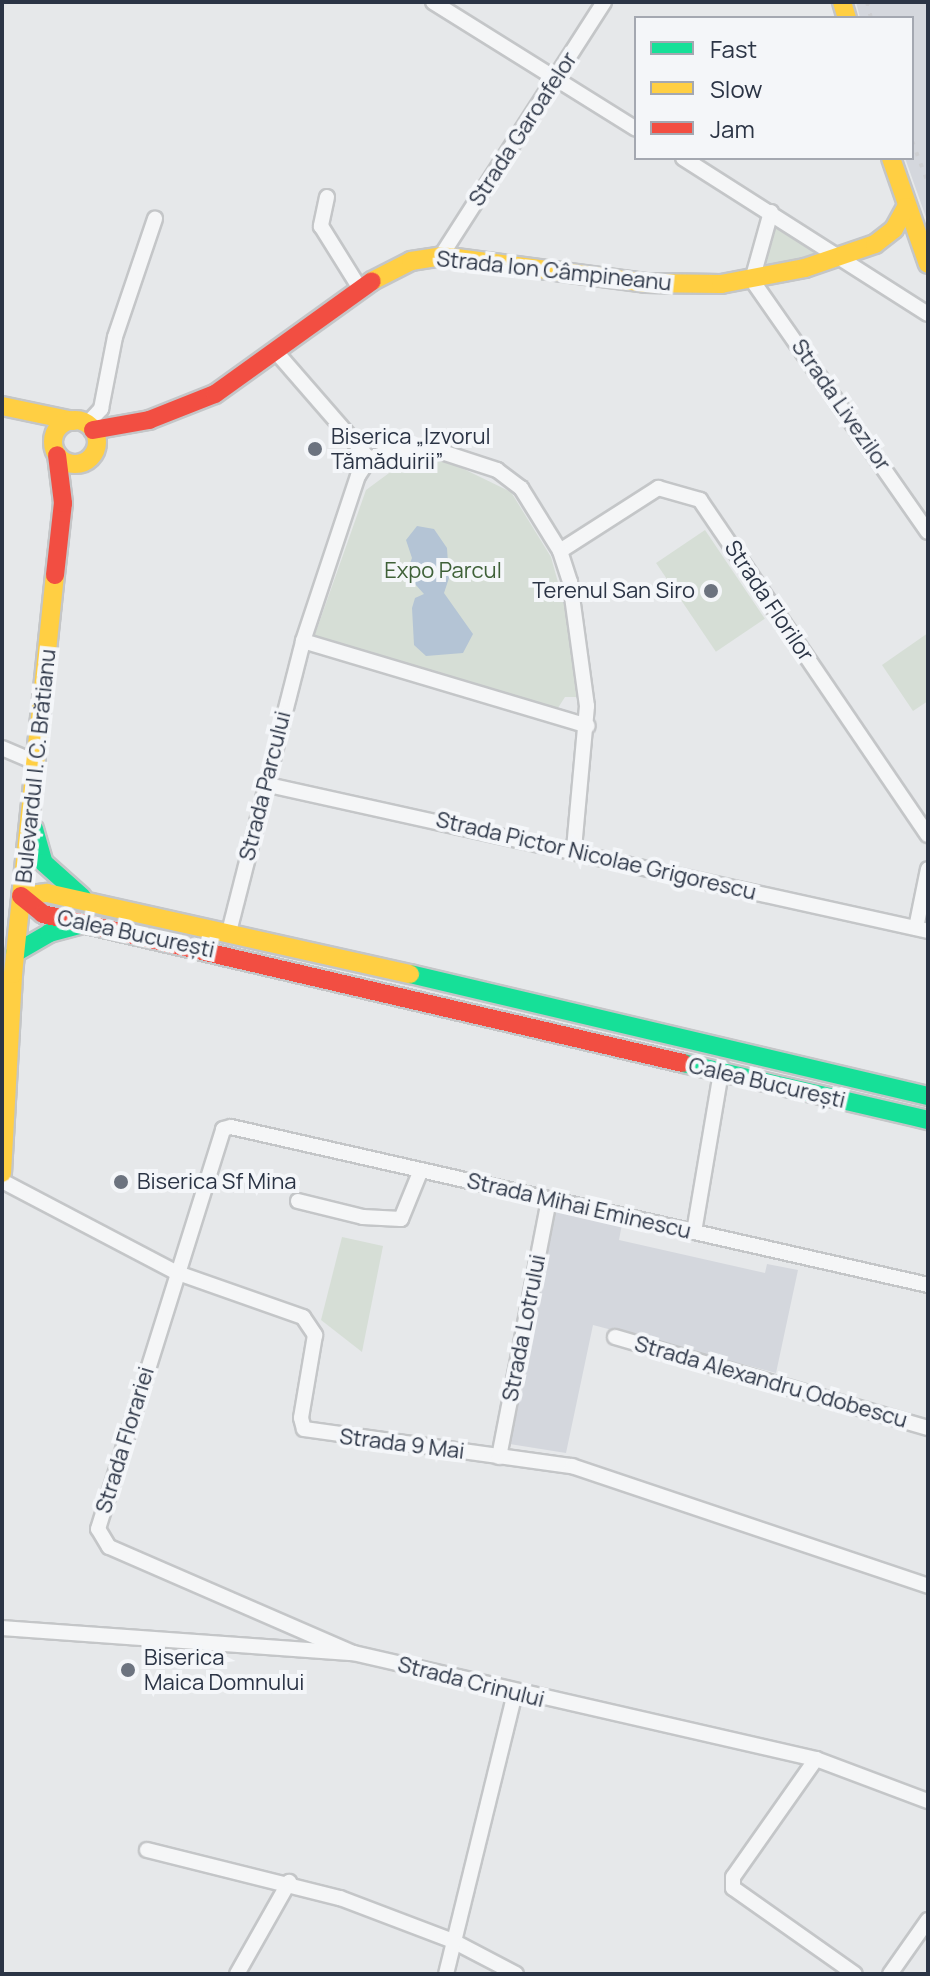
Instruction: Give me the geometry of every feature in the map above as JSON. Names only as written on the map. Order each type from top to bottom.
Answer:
[{"type":"main road","points":[[892,160],[928,264]]},
{"type":"main road","name":"Strada Ion Câmpineanu","points":[[87,430],[129,426],[215,394],[277,353],[359,287],[396,266],[441,256],[665,284],[752,280],[839,257],[886,237],[906,207]]},
{"type":"main road","points":[[2,406],[87,430]]},
{"type":"main road","name":"Bulevardul I. C. Brătianu","points":[[2,1173],[15,953],[38,763],[63,503],[55,450],[39,416]]},
{"type":"main road","points":[[61,426],[87,430],[80,463],[55,450],[61,426]]},
{"type":"main road","name":"Bulevardul I. C. Brătianu","points":[[63,503],[80,463]]},
{"type":"main road","points":[[32,816],[44,863],[66,887],[91,902]]},
{"type":"main road","name":"Calea București","points":[[21,896],[47,893],[229,932],[928,1096]]},
{"type":"main road","name":"Calea București","points":[[21,896],[43,914],[928,1120]]},
{"type":"main road","points":[[15,953],[58,930],[90,923]]},
{"type":"street","points":[[433,2],[634,128]]},
{"type":"street","name":"Strada Garoafelor","points":[[441,256],[604,2]]},
{"type":"street","points":[[686,160],[928,314]]},
{"type":"street","points":[[327,197],[321,226],[359,287]]},
{"type":"street","points":[[752,280],[771,212]]},
{"type":"street","points":[[87,430],[101,409],[115,337],[155,219]]},
{"type":"street","name":"Strada Livezilor","points":[[752,280],[928,532]]},
{"type":"street","points":[[277,353],[369,459],[412,449],[474,460],[497,470],[521,488],[560,551],[570,582],[588,726],[574,849]]},
{"type":"street","name":"Strada Parcului","points":[[229,932],[264,784],[303,641],[358,476],[369,459]]},
{"type":"street","name":"Strada Florilor","points":[[560,551],[658,488],[700,500],[928,835]]},
{"type":"street","points":[[303,641],[588,726]]},
{"type":"street","points":[[2,748],[38,763]]},
{"type":"street","name":"Strada Pictor Nicolae Grigorescu","points":[[264,784],[574,849],[922,930]]},
{"type":"street","points":[[922,930],[928,869]]},
{"type":"street","points":[[694,1232],[726,1050]]},
{"type":"street","name":"Strada Mihai Eminescu","points":[[231,1127],[928,1285]]},
{"type":"street","name":"Strada Florariei","points":[[231,1127],[218,1138],[98,1529],[101,1540],[353,1653]]},
{"type":"street","points":[[298,1201],[363,1217],[401,1219],[421,1170]]},
{"type":"street","name":"Strada 9 Mai","points":[[2,1181],[175,1272],[303,1317],[315,1335],[301,1418],[304,1429],[572,1466],[928,1586]]},
{"type":"street","name":"Strada Lotrului","points":[[499,1457],[549,1199]]},
{"type":"street","name":"Strada Alexandru Odobescu","points":[[615,1337],[928,1428]]},
{"type":"street","name":"Strada Crinului","points":[[2,1628],[353,1653],[515,1694],[816,1759],[928,1801]]},
{"type":"street","points":[[446,1974],[515,1694]]},
{"type":"street","points":[[816,1759],[733,1877],[733,1888],[855,1974]]},
{"type":"street","points":[[147,1850],[289,1882],[453,1941],[516,1974]]},
{"type":"street","points":[[237,1974],[289,1882]]},
{"type":"street","points":[[890,1974],[922,1939],[928,1920]]},
{"type":"shaded area","points":[[856,2],[928,2],[928,223],[906,160],[914,160],[914,16],[860,16]]},
{"type":"shaded area","points":[[556,1207],[622,1224],[619,1240],[765,1273],[767,1264],[798,1270],[776,1373],[593,1325],[566,1453],[504,1443]]},
{"type":"green space","points":[[771,212],[839,257],[752,280]]},
{"type":"green space","name":"Expo Parcul","points":[[441,458],[511,492],[551,557],[573,637],[582,697],[565,697],[556,711],[313,640],[366,490],[404,462]]},
{"type":"green space","name":"Terenul San Siro","points":[[705,530],[765,619],[716,652],[656,563]]},
{"type":"green space","points":[[928,633],[928,701],[913,711],[882,665]]},
{"type":"green space","points":[[342,1237],[383,1246],[362,1352],[321,1320]]},
{"type":"water","points":[[417,526],[434,529],[447,548],[449,578],[444,593],[473,634],[463,653],[426,656],[414,645],[412,608],[415,598],[424,594],[406,574],[412,558],[406,540]]},
{"type":"railway","points":[[867,2],[870,16]]},
{"type":"railway","points":[[914,146],[928,183]]},
{"type":"traffic: fast","points":[[34,829],[44,863],[82,897]]},
{"type":"traffic: fast","points":[[15,953],[49,933],[82,924]]},
{"type":"traffic: fast","points":[[410,974],[928,1096]]},
{"type":"traffic: fast","points":[[683,1063],[928,1120]]},
{"type":"traffic: slow","points":[[842,2],[846,16]]},
{"type":"traffic: slow","points":[[892,160],[928,264]]},
{"type":"traffic: slow","points":[[372,281],[411,261],[441,256],[645,283],[721,284],[805,268],[875,244],[894,229],[906,207]]},
{"type":"traffic: slow","points":[[2,406],[73,421]]},
{"type":"traffic: slow","points":[[75,420],[90,427],[97,442],[90,457],[75,464],[60,457],[53,442],[60,427],[75,420]]},
{"type":"traffic: slow","points":[[2,1173],[13,974],[55,575]]},
{"type":"traffic: slow","points":[[21,896],[47,893],[410,974]]},
{"type":"traffic: jam","points":[[93,430],[149,420],[215,394],[372,281]]},
{"type":"traffic: jam","points":[[55,575],[63,503],[57,455]]},
{"type":"traffic: jam","points":[[21,896],[43,914],[683,1063]]},
{"type":"place","name":"Biserica „Izvorul Tămăduirii”","points":[[315,449]]},
{"type":"place","name":"Terenul San Siro","points":[[711,591]]},
{"type":"place","name":"Biserica Sf Mina","points":[[121,1182]]},
{"type":"place","name":"Biserica Maica Domnului","points":[[128,1670]]}]
